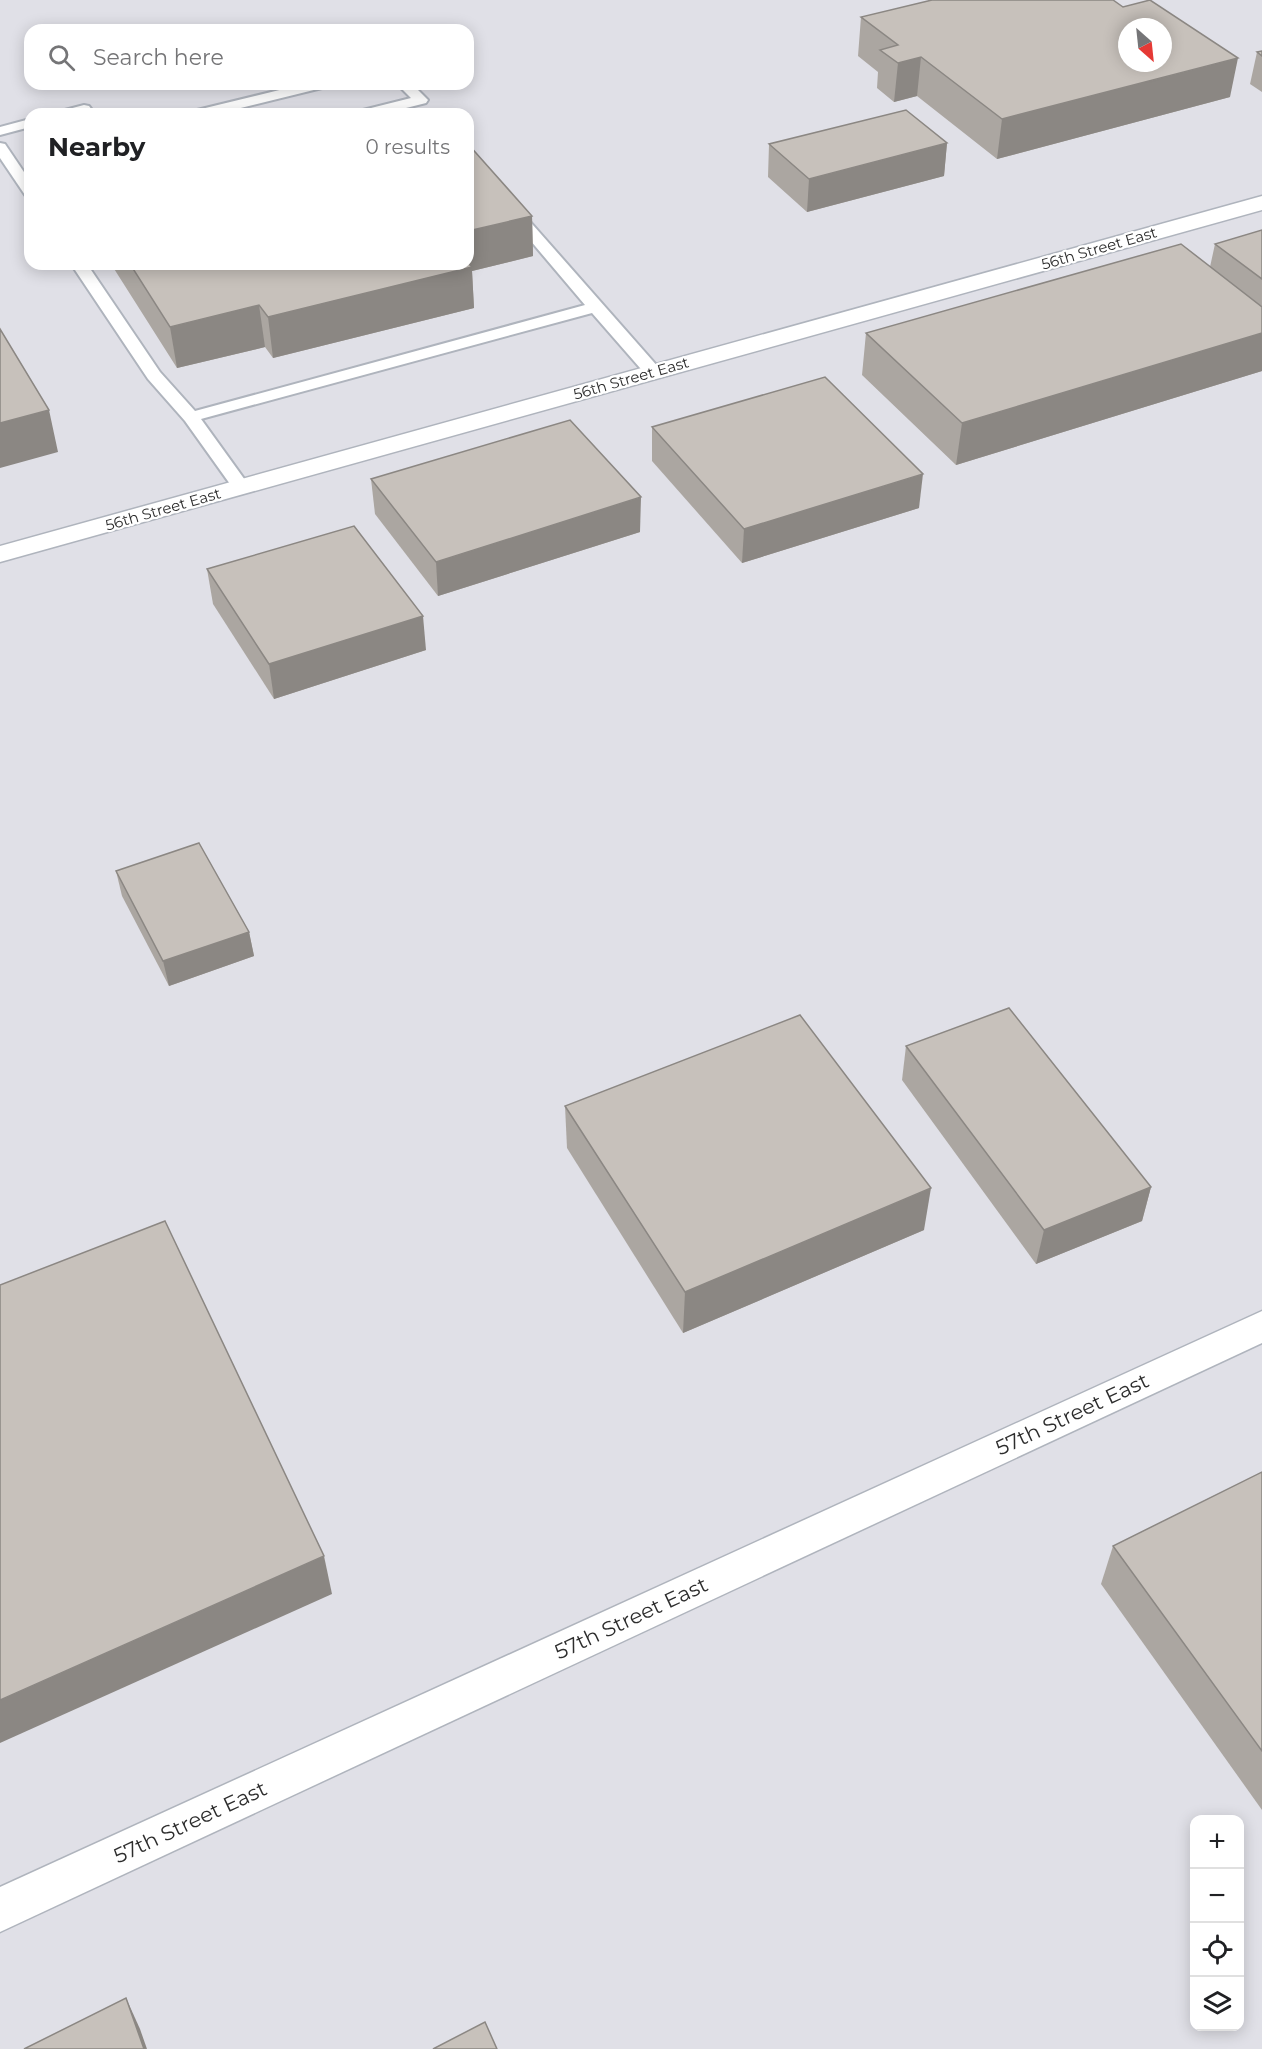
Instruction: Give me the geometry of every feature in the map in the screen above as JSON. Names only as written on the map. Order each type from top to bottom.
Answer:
[{"type":"street","name":"56th Street East","points":[[0,554],[1262,203]]},
{"type":"street","name":"57th Street East","points":[[0,1910],[1262,1326]]},
{"type":"lane","points":[[223,108],[296,90]]},
{"type":"lane","points":[[410,90],[427,108]]},
{"type":"lane","points":[[388,108],[421,100]]},
{"type":"lane","points":[[0,131],[24,125]]},
{"type":"lane","points":[[0,147],[24,183]]},
{"type":"lane","points":[[503,199],[653,372]]},
{"type":"lane","points":[[83,270],[154,375],[191,417],[241,487]]},
{"type":"lane","points":[[191,417],[595,307]]},
{"type":"shaded area","points":[[0,0],[1262,0],[1262,2049],[0,2049]]},
{"type":"building","points":[[932,0],[1113,0],[1123,7],[1150,0],[1238,58],[1002,119],[921,57],[898,63],[880,50],[898,45],[861,17]]},
{"type":"building","points":[[906,110],[947,143],[809,179],[769,144]]},
{"type":"building","points":[[474,151],[532,216],[474,230]]},
{"type":"building","points":[[1262,230],[1262,279],[1215,244]]},
{"type":"building","points":[[1181,244],[1262,307],[1262,333],[962,423],[866,333]]},
{"type":"building","points":[[134,270],[460,270],[268,317],[259,305],[170,327]]},
{"type":"building","points":[[0,329],[49,410],[0,423]]},
{"type":"building","points":[[825,377],[923,474],[744,529],[652,427]]},
{"type":"building","points":[[570,420],[641,497],[436,562],[371,479]]},
{"type":"building","points":[[354,526],[423,616],[269,664],[207,569]]},
{"type":"building","points":[[199,843],[249,932],[163,961],[116,871]]},
{"type":"building","points":[[1009,1008],[1151,1187],[1044,1230],[906,1046]]},
{"type":"building","points":[[800,1015],[931,1188],[685,1292],[565,1106]]},
{"type":"building","points":[[165,1221],[324,1556],[0,1700],[0,1285]]},
{"type":"building","points":[[1262,1472],[1262,1751],[1113,1546]]},
{"type":"building","points":[[126,1998],[144,2049],[24,2049]]},
{"type":"building","points":[[485,2022],[497,2049],[433,2049]]}]
